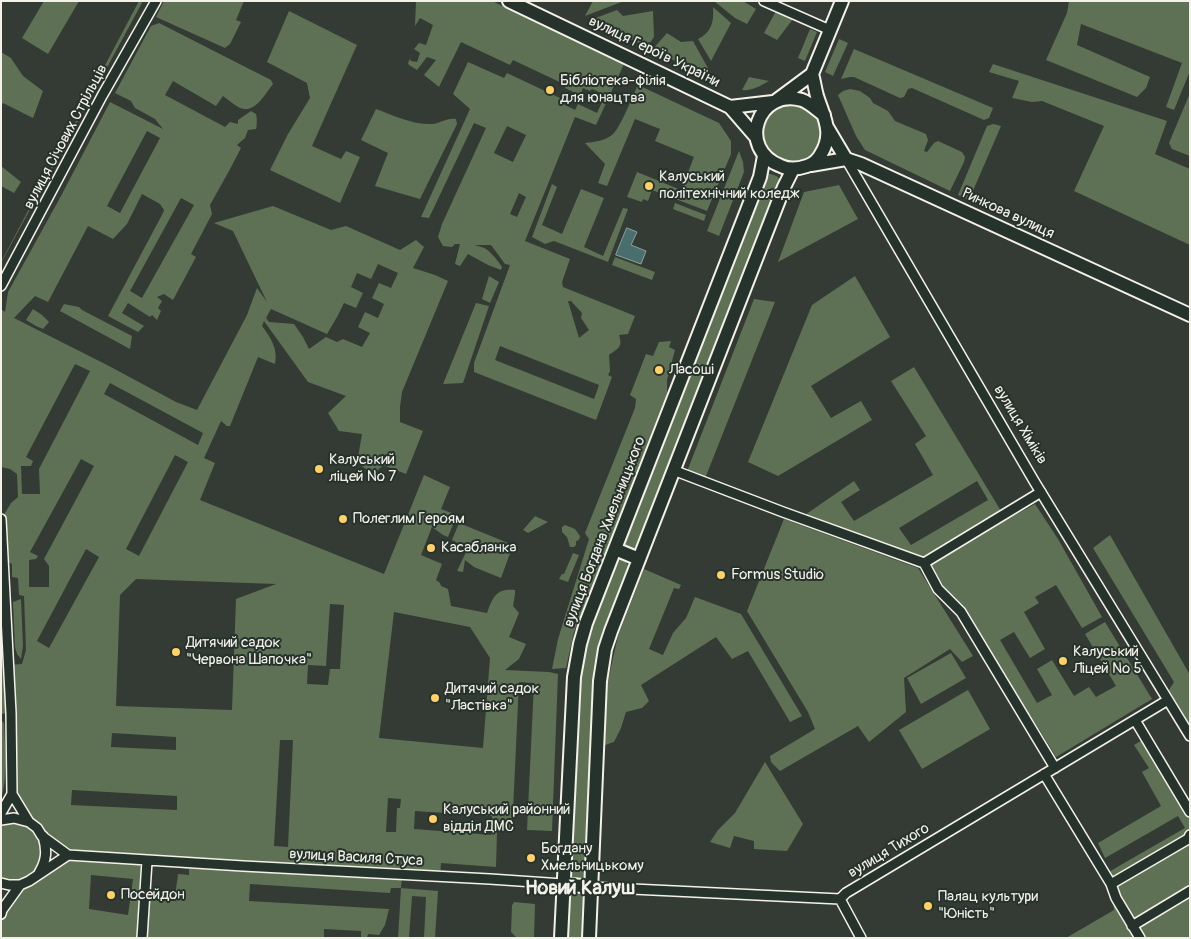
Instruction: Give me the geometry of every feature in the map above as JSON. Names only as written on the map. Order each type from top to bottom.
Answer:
[{"type":"street","name":"вулиця Січових Стрільців","points":[[1,286],[102,96],[156,1]]},
{"type":"street","name":"вулиця Героїв України","points":[[509,1],[730,107],[756,138]]},
{"type":"street","points":[[764,1],[830,30]]},
{"type":"street","points":[[812,74],[826,121],[846,159],[793,169],[782,167],[764,156],[759,148],[756,138],[757,124],[765,109],[812,74],[842,1]]},
{"type":"street","points":[[775,101],[791,98],[802,100],[809,104],[826,121],[828,139],[825,149],[811,165]]},
{"type":"street","name":"вулиця Героїв України","points":[[730,107],[775,101]]},
{"type":"street","name":"вулиця Богдана Хмельницького","points":[[561,938],[574,677],[580,644],[586,623],[760,178],[764,156]]},
{"type":"street","name":"Ринкова вулиця","points":[[846,159],[861,164],[1190,315]]},
{"type":"street","name":"вулиця Хіміків","points":[[846,159],[1041,492],[1190,736]]},
{"type":"street","points":[[589,938],[600,681],[605,650],[673,470],[784,187],[793,169]]},
{"type":"street","points":[[673,470],[924,563],[938,588],[961,612],[1055,768]]},
{"type":"street","points":[[924,563],[1041,492]]},
{"type":"street","points":[[1,519],[11,713],[12,794],[29,822],[37,828],[46,846],[44,866],[38,875]]},
{"type":"street","points":[[615,549],[639,559]]},
{"type":"street","name":"вулиця Тихого","points":[[591,887],[840,899],[846,893],[1168,700]]},
{"type":"street","points":[[1135,720],[1190,812]]},
{"type":"street","points":[[1044,774],[1112,884],[1116,898],[1140,938]]},
{"type":"street","points":[[1,813],[12,794]]},
{"type":"street","points":[[1,820],[14,818],[29,822]]},
{"type":"street","points":[[1112,884],[1188,839],[1190,834]]},
{"type":"street","points":[[1,883],[20,885],[68,855],[42,836]]},
{"type":"street","name":"вулиця Василя Стуса","points":[[68,855],[563,884]]},
{"type":"street","points":[[142,938],[147,861]]},
{"type":"street","points":[[563,884],[591,887]]},
{"type":"street","points":[[2,911],[20,885]]},
{"type":"street","points":[[1132,926],[1190,891]]},
{"type":"street","points":[[840,899],[862,938]]},
{"type":"green space","points":[[44,1],[79,1],[48,54],[22,38]]},
{"type":"green space","points":[[139,1],[143,1],[1,263],[1,262]]},
{"type":"green space","points":[[164,1],[244,1],[236,20],[241,22],[230,44],[225,48],[156,17]]},
{"type":"green space","points":[[416,1],[492,1],[624,64],[596,125],[575,117],[525,241],[570,259],[562,282],[563,287],[635,316],[628,334],[619,335],[620,345],[609,355],[610,371],[608,375],[612,377],[596,420],[474,372],[474,363],[510,265],[505,264],[491,245],[475,245],[485,248],[490,252],[502,267],[501,270],[468,254],[460,266],[455,264],[460,244],[455,244],[452,247],[443,246],[438,237],[442,224],[486,128],[474,123],[429,218],[421,217],[470,109],[453,94],[468,62],[504,78],[507,73],[560,98],[559,102],[575,110],[578,104],[597,113],[604,98],[598,95],[599,92],[592,89],[590,91],[583,88],[580,95],[565,88],[566,85],[513,60],[510,65],[461,42],[439,87],[424,75],[436,60],[427,57],[417,70],[408,63],[410,59],[417,62],[420,53],[414,49],[419,43],[426,45],[433,25],[420,18],[415,26]],"holes":[[[507,126],[526,135],[513,162],[494,153]],[[519,193],[526,197],[517,217],[510,214]],[[568,301],[571,301],[582,313],[581,318],[589,330],[579,338]],[[500,346],[599,385],[594,399],[495,360]]]},
{"type":"green space","points":[[593,1],[624,1],[585,16]]},
{"type":"green space","points":[[714,1],[743,1],[756,9],[747,24],[735,18]]},
{"type":"green space","points":[[1069,1],[1190,1],[1190,71],[1174,110],[1166,107],[1182,63],[1081,24],[1077,45],[1150,77],[1146,88],[1137,97],[1046,60],[1067,13]]},
{"type":"green space","points":[[713,7],[731,23],[711,61],[698,39],[711,26]]},
{"type":"green space","points":[[617,10],[623,16],[653,11],[654,37],[647,47],[590,20]]},
{"type":"green space","points":[[289,11],[357,45],[312,146],[341,159],[346,151],[360,157],[340,203],[270,170],[288,134],[310,98],[307,83],[267,62]]},
{"type":"green space","points":[[776,11],[793,19],[777,40],[764,33]]},
{"type":"green space","points":[[159,23],[271,80],[273,84],[255,106],[245,109],[238,107],[223,96],[216,106],[173,81],[165,95],[225,127],[230,122],[238,124],[238,120],[251,111],[256,114],[256,129],[248,130],[245,138],[237,145],[241,148],[210,205],[212,214],[191,254],[196,257],[173,300],[164,294],[157,297],[162,301],[158,308],[161,311],[157,320],[152,315],[150,317],[128,303],[122,313],[144,326],[138,332],[108,316],[164,210],[160,204],[142,194],[127,224],[113,239],[88,226],[48,302],[35,296],[14,318],[176,402],[197,410],[247,315],[257,288],[267,302],[233,231],[214,223],[273,206],[331,230],[346,226],[400,250],[416,240],[424,247],[413,268],[448,281],[402,392],[400,422],[423,431],[406,474],[383,465],[374,474],[357,463],[362,434],[339,431],[328,413],[346,396],[308,382],[264,321],[262,326],[275,349],[275,364],[258,357],[230,426],[221,421],[204,458],[215,463],[200,500],[384,574],[424,475],[450,487],[441,509],[457,515],[448,537],[432,527],[421,555],[442,564],[436,580],[441,586],[448,589],[451,606],[487,613],[493,598],[499,592],[515,590],[513,606],[519,613],[509,637],[526,644],[519,659],[505,670],[558,674],[552,831],[527,830],[534,683],[519,682],[512,832],[497,832],[496,867],[441,863],[440,877],[402,875],[401,888],[391,888],[390,893],[250,884],[249,901],[389,909],[385,925],[379,935],[368,934],[367,938],[361,937],[361,931],[324,929],[324,938],[1,938],[1,914],[20,885],[68,855],[42,836],[12,794],[9,713],[1,714],[1,514],[2,518],[11,503],[18,497],[17,474],[10,469],[1,467],[1,309],[5,312],[8,292],[110,102],[163,129],[155,119],[135,108],[131,101],[115,93],[151,26]],"holes":[[[147,131],[160,138],[120,213],[107,206]],[[181,198],[194,205],[142,298],[130,291]],[[378,264],[398,273],[391,288],[379,283],[372,298],[384,304],[378,318],[365,312],[358,327],[370,333],[362,347],[343,339],[337,342],[326,337],[309,349],[294,324],[269,322],[266,318],[271,309],[327,334],[344,303],[356,308],[363,293],[351,287],[357,273],[371,279]],[[75,364],[90,371],[39,469],[40,494],[22,494],[21,466],[31,466],[33,461],[26,457]],[[110,383],[203,433],[198,445],[104,394]],[[175,455],[188,462],[139,556],[126,549]],[[81,459],[94,466],[44,559],[49,566],[49,587],[29,587],[29,560],[36,559],[38,556],[30,552]],[[86,549],[99,557],[49,648],[37,641]],[[4,560],[12,564],[12,577],[18,578],[19,595],[24,596],[26,650],[22,664],[9,665]],[[136,579],[276,584],[236,599],[232,710],[116,706],[120,595]],[[330,604],[344,605],[340,669],[330,669],[328,685],[307,684],[308,665],[326,666]],[[394,612],[470,627],[490,658],[483,748],[379,738]],[[112,733],[176,737],[176,750],[111,747]],[[280,740],[293,740],[288,847],[274,846]],[[72,790],[177,796],[177,810],[71,805]],[[388,798],[401,799],[400,808],[397,808],[396,832],[386,832]],[[415,811],[492,816],[491,835],[414,829]],[[151,861],[180,863],[181,868],[189,869],[189,875],[178,874],[175,897],[153,896],[153,893],[145,892]],[[91,875],[133,879],[128,915],[89,909]]]},
{"type":"green space","points":[[810,29],[817,32],[805,61],[798,58]]},
{"type":"green space","points":[[667,33],[681,42],[693,41],[714,79],[652,50]]},
{"type":"green space","points":[[839,39],[848,43],[833,76],[825,72]]},
{"type":"green space","points":[[854,49],[993,108],[989,118],[984,120],[912,88],[908,89],[904,97],[900,98],[854,77],[841,79]]},
{"type":"green space","points":[[1,52],[11,58],[23,76],[43,91],[33,118],[3,103],[1,106]]},
{"type":"green space","points":[[993,64],[1167,121],[1155,154],[1190,169],[1190,245],[1074,191],[1104,126],[1042,101],[1032,102],[1012,98],[1019,81],[989,72]]},
{"type":"green space","points":[[749,77],[769,81],[753,89],[742,90]]},
{"type":"green space","points":[[638,85],[719,123],[731,141],[731,154],[707,211],[652,190],[648,201],[643,199],[642,202],[627,197],[637,172],[681,190],[694,157],[655,141],[660,129],[635,119],[607,186],[598,183],[605,164],[585,143],[606,139],[615,132]]},
{"type":"green space","points":[[850,89],[860,91],[870,98],[873,103],[888,111],[895,121],[926,134],[928,140],[924,151],[927,152],[938,141],[962,152],[965,157],[964,162],[950,191],[865,150],[856,136],[838,95]]},
{"type":"green space","points":[[1190,93],[1190,156],[1172,149],[1169,143]]},
{"type":"green space","points":[[792,104],[808,109],[816,117],[821,133],[816,149],[808,157],[792,162],[776,157],[768,149],[763,133],[768,117],[776,109]]},
{"type":"green space","points":[[376,109],[404,120],[426,124],[456,119],[457,124],[420,199],[375,186],[388,153],[361,140]]},
{"type":"green space","points":[[993,124],[1001,126],[969,200],[958,195],[987,126]]},
{"type":"green space","points":[[739,151],[744,172],[719,236],[707,231]]},
{"type":"green space","points":[[1,166],[21,182],[14,193],[1,186]]},
{"type":"green space","points":[[768,174],[779,178],[781,181],[780,185],[637,544],[634,549],[629,551],[624,549],[622,543],[764,179]]},
{"type":"green space","points":[[552,184],[557,187],[542,225],[562,234],[581,189],[604,198],[584,247],[603,256],[623,208],[628,209],[608,262],[554,241],[545,244],[532,237]]},
{"type":"green space","points":[[839,185],[858,219],[778,262],[804,192]]},
{"type":"green space","points":[[675,203],[706,215],[704,221],[673,209]]},
{"type":"green space","points":[[615,257],[655,272],[652,280],[612,265]]},
{"type":"green space","points":[[489,276],[499,282],[490,303],[482,299]]},
{"type":"green space","points":[[855,276],[890,337],[811,386],[831,418],[861,401],[872,420],[778,476],[748,462],[812,305]]},
{"type":"green space","points":[[754,299],[775,302],[704,481],[686,474]]},
{"type":"green space","points":[[476,303],[489,306],[463,383],[443,384]]},
{"type":"green space","points":[[64,304],[79,307],[132,336],[130,349],[60,311]]},
{"type":"green space","points":[[33,309],[49,322],[43,329],[26,320]]},
{"type":"green space","points":[[671,341],[669,347],[675,350],[667,380],[667,393],[574,632],[566,668],[552,669],[558,639],[589,539],[585,533],[635,408],[636,399],[630,395],[646,354],[653,356],[659,342]]},
{"type":"green space","points":[[914,367],[1001,511],[924,557],[805,515],[854,481],[860,490],[841,502],[854,521],[933,475],[915,444],[926,436],[891,381]],"holes":[[[977,481],[988,500],[911,545],[899,528]]]},
{"type":"green space","name":"Калуський Ліцей № 5","points":[[1035,504],[1058,539],[1102,617],[1082,628],[1056,585],[1035,597],[1039,603],[1024,612],[1045,649],[1030,658],[1014,632],[1000,640],[1037,703],[1052,695],[1037,669],[1052,660],[1074,696],[1089,687],[1096,697],[1116,686],[1085,634],[1105,622],[1152,699],[1056,757],[928,563]]},
{"type":"green space","points":[[535,516],[548,522],[528,533],[523,530]]},
{"type":"green space","points":[[784,519],[918,568],[973,656],[962,662],[950,649],[904,678],[906,712],[869,742],[858,726],[780,771],[771,762],[770,756],[815,729],[808,712],[747,611]]},
{"type":"green space","points":[[459,523],[513,545],[501,578],[474,567],[465,560],[463,572],[457,571],[468,548],[452,540]]},
{"type":"green space","points":[[565,525],[575,529],[580,536],[574,547],[570,547],[567,537],[562,532],[562,527]]},
{"type":"green space","points":[[1110,535],[1190,675],[1190,731],[1167,693],[1174,682],[1093,548]]},
{"type":"green space","points":[[573,553],[579,555],[568,582],[559,579],[564,574]]},
{"type":"green space","points":[[616,561],[625,561],[628,565],[628,572],[595,680],[585,877],[576,879],[570,877],[579,679],[586,637]]},
{"type":"green space","points":[[644,569],[681,585],[679,589],[674,588],[649,649],[663,655],[673,633],[686,618],[695,597],[741,614],[802,716],[790,722],[748,651],[732,659],[716,637],[641,685],[649,701],[642,708],[626,712],[614,742],[605,745],[607,685],[618,636]]},
{"type":"green space","points":[[21,599],[23,646],[21,659],[15,647],[13,602]]},
{"type":"green space","points":[[951,653],[966,678],[921,704],[907,678]]},
{"type":"green space","points":[[968,690],[990,729],[922,769],[899,730]]},
{"type":"green space","points":[[1,720],[4,723],[6,762],[5,782],[1,798]]},
{"type":"green space","points":[[1146,738],[1190,812],[1190,938],[1066,938],[1114,910],[1111,884],[1106,875],[1185,828],[1178,816],[1105,858],[1098,843],[1161,806],[1142,772],[1149,768],[1134,745]]},
{"type":"green space","points":[[765,762],[803,824],[787,851],[754,849],[754,841],[734,836],[730,848],[710,842],[718,830],[735,813]]},
{"type":"green space","points":[[12,822],[27,827],[37,836],[41,846],[41,858],[37,868],[28,876],[16,880],[1,878],[1,826]]},
{"type":"green space","points":[[401,888],[438,891],[435,938],[424,938],[426,897],[412,896],[409,938],[398,938]]},
{"type":"green space","points":[[573,891],[580,893],[586,898],[584,938],[566,938],[568,897]]},
{"type":"green space","points":[[514,902],[535,904],[534,938],[517,938],[511,932],[512,905]]},
{"type":"water","points":[[627,228],[637,232],[631,245],[646,251],[641,264],[616,255]]},
{"type":"place","name":"Бібліотека-філія для юнацтва","points":[[550,90]]},
{"type":"place","name":"Калуський політехнічний коледж","points":[[649,186]]},
{"type":"place","name":"Ласоші","points":[[659,370]]},
{"type":"place","name":"Калуський ліцей № 7","points":[[319,469]]},
{"type":"place","name":"Полеглим Героям","points":[[343,519]]},
{"type":"place","name":"Касабланка","points":[[431,548]]},
{"type":"place","name":"Formus Studio","points":[[721,575]]},
{"type":"place","name":"Дитячий садок \"Червона Шапочка\"","points":[[176,652]]},
{"type":"place","name":"Калуський Ліцей № 5","points":[[1063,661]]},
{"type":"place","name":"Дитячий садок \"Ластівка\"","points":[[435,698]]},
{"type":"place","name":"Калуський районний відділ ДМС","points":[[433,819]]},
{"type":"place","name":"Богдану Хмельницькому","points":[[531,858]]},
{"type":"place","name":"Посейдон","points":[[111,895]]},
{"type":"place","name":"Палац культури \"Юність\"","points":[[928,906]]},
{"type":"district","name":"Новий Калуш","points":[[580,889]]}]
